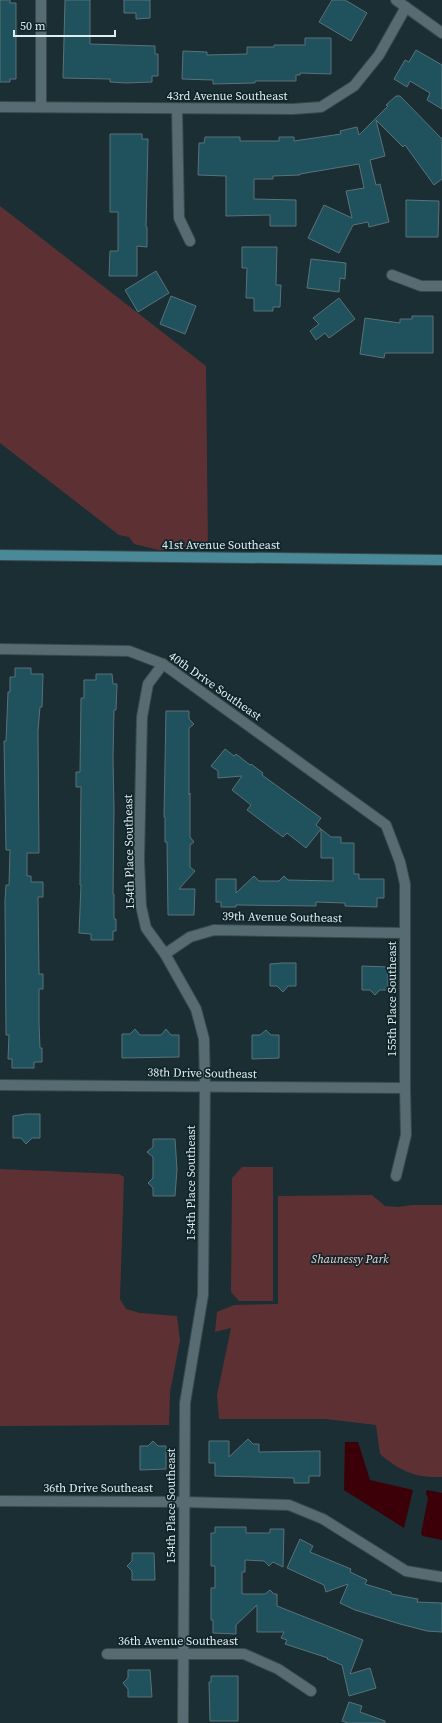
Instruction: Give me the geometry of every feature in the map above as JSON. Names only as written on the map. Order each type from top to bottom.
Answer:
[{"type":"street","points":[[41,0],[41,107]]},
{"type":"street","points":[[396,0],[442,33]]},
{"type":"street","name":"43rd Avenue Southeast","points":[[0,107],[293,110],[321,107],[354,86],[379,55],[406,8]]},
{"type":"street","points":[[178,109],[179,218],[190,241]]},
{"type":"street","points":[[392,275],[421,286],[442,286]]},
{"type":"street","name":"41st Avenue Southeast","points":[[0,555],[442,560]]},
{"type":"street","name":"40th Drive Southeast","points":[[0,649],[128,651],[162,664],[386,825]]},
{"type":"street","name":"154th Place Southeast","points":[[162,664],[148,684],[142,716],[140,860],[141,906],[146,928],[164,954],[196,1008],[204,1039],[205,1086],[203,1296],[185,1403],[183,1723]]},
{"type":"street","name":"155th Place Southeast","points":[[386,825],[400,862],[405,884],[406,1135],[396,1176]]},
{"type":"street","name":"39th Avenue Southeast","points":[[164,954],[190,937],[214,930],[405,933]]},
{"type":"street","name":"38th Drive Southeast","points":[[0,1085],[405,1088]]},
{"type":"street","name":"36th Drive Southeast","points":[[0,1501],[184,1502],[289,1505],[323,1519],[406,1571],[442,1577]]},
{"type":"street","name":"36th Avenue Southeast","points":[[107,1654],[244,1654],[278,1669],[311,1691]]},
{"type":"green space","points":[[0,206],[206,366],[208,550],[159,550],[134,544],[129,537],[119,535],[0,443]]},
{"type":"green space","points":[[242,1167],[273,1167],[273,1301],[239,1301],[231,1292],[232,1178]]},
{"type":"green space","points":[[0,1169],[119,1174],[124,1177],[120,1299],[126,1309],[140,1313],[177,1316],[180,1340],[170,1392],[169,1425],[0,1426]]},
{"type":"green space","name":"Shaunessy Park","points":[[372,1195],[385,1206],[398,1207],[412,1205],[442,1205],[442,1477],[416,1475],[401,1469],[387,1460],[380,1454],[376,1425],[326,1419],[219,1419],[217,1395],[231,1328],[215,1332],[217,1312],[234,1305],[278,1304],[278,1196]]},
{"type":"shaded area","points":[[345,1442],[358,1442],[370,1480],[413,1490],[404,1528],[344,1490]]},
{"type":"shaded area","points":[[427,1490],[442,1493],[442,1540],[423,1536],[421,1534],[428,1498],[426,1493]]},
{"type":"building","points":[[0,0],[10,0],[10,3],[16,3],[16,79],[10,79],[10,82],[0,82]]},
{"type":"building","points":[[65,0],[90,0],[90,44],[155,46],[155,54],[158,54],[158,76],[152,76],[152,82],[126,83],[110,82],[110,79],[63,78]]},
{"type":"building","points":[[124,0],[150,0],[150,18],[136,19],[136,13],[124,13]]},
{"type":"building","points":[[332,0],[345,0],[367,13],[351,41],[319,22]]},
{"type":"building","points":[[305,38],[331,38],[331,74],[300,73],[300,75],[296,75],[296,81],[255,81],[255,83],[213,84],[213,80],[182,79],[183,51],[207,52],[207,55],[247,54],[247,47],[305,45]]},
{"type":"building","points":[[416,50],[442,65],[442,109],[427,100],[430,93],[410,81],[407,87],[394,79],[405,60],[409,62]]},
{"type":"building","points":[[396,96],[400,96],[442,139],[442,179],[434,185],[405,145],[403,147],[376,120],[385,156],[370,160],[376,185],[380,184],[389,222],[369,227],[368,222],[353,225],[339,253],[308,238],[324,205],[352,218],[346,191],[364,188],[359,164],[300,175],[273,176],[273,179],[254,179],[254,199],[296,200],[296,226],[270,226],[270,215],[226,216],[226,176],[198,175],[199,143],[204,143],[205,137],[240,137],[240,141],[279,141],[279,137],[294,137],[294,141],[341,134],[340,131],[357,127],[359,135]]},
{"type":"building","points":[[110,134],[142,134],[142,139],[148,139],[147,247],[137,246],[137,276],[109,276],[110,251],[118,251],[118,212],[110,212]]},
{"type":"building","points":[[406,200],[439,201],[438,237],[406,237]]},
{"type":"building","points":[[242,247],[277,247],[276,285],[281,285],[280,307],[273,307],[273,311],[254,311],[254,298],[246,298],[247,268],[242,268]]},
{"type":"building","points":[[311,259],[346,263],[345,279],[340,278],[339,292],[307,288]]},
{"type":"building","points":[[156,271],[169,293],[138,312],[125,290]]},
{"type":"building","points":[[171,296],[196,306],[185,334],[160,324]]},
{"type":"building","points":[[339,298],[355,319],[329,338],[325,333],[316,340],[310,331],[319,324],[313,318]]},
{"type":"building","points":[[412,316],[433,316],[433,353],[385,353],[384,358],[360,354],[365,318],[400,323],[400,319],[412,319]]},
{"type":"building","points":[[15,668],[31,668],[31,674],[43,674],[42,707],[40,707],[38,731],[39,853],[27,853],[27,876],[31,876],[31,882],[43,882],[43,897],[38,897],[39,974],[43,974],[43,989],[39,989],[40,1048],[42,1048],[42,1062],[34,1062],[34,1068],[12,1068],[12,1059],[8,1059],[9,1035],[6,1035],[5,901],[6,885],[9,885],[10,850],[6,850],[4,741],[6,741],[10,677],[15,677]]},
{"type":"building","points":[[96,674],[112,674],[113,684],[117,684],[116,710],[114,710],[113,758],[113,894],[116,931],[113,931],[113,940],[91,940],[91,934],[79,933],[81,885],[81,787],[76,787],[76,772],[80,772],[81,698],[84,698],[84,680],[96,680]]},
{"type":"building","points":[[166,711],[189,711],[189,719],[194,724],[189,728],[189,795],[190,793],[190,837],[194,842],[190,845],[190,867],[195,871],[179,889],[195,889],[194,915],[168,915],[167,842],[165,842],[164,817]]},
{"type":"building","points":[[225,749],[234,756],[236,754],[250,765],[251,764],[263,773],[262,775],[321,818],[316,825],[321,829],[306,848],[287,833],[283,837],[247,810],[251,805],[232,790],[242,776],[218,778],[218,771],[211,766]]},
{"type":"building","points":[[321,829],[331,837],[341,837],[341,843],[354,843],[354,874],[359,874],[359,879],[384,879],[384,898],[377,898],[377,907],[345,906],[345,903],[316,902],[316,906],[236,905],[236,907],[221,907],[221,902],[216,902],[216,879],[236,879],[236,893],[254,876],[259,881],[279,881],[284,876],[288,880],[333,881],[333,858],[321,858]]},
{"type":"building","points":[[296,963],[296,986],[288,986],[283,992],[277,986],[270,986],[270,964]]},
{"type":"building","points":[[362,966],[388,967],[388,990],[380,990],[375,995],[370,990],[362,990]]},
{"type":"building","points":[[135,1029],[140,1035],[161,1035],[166,1029],[171,1035],[179,1035],[179,1057],[122,1058],[122,1034],[130,1034]]},
{"type":"building","points":[[266,1030],[271,1035],[279,1035],[279,1058],[252,1059],[252,1035],[260,1035]]},
{"type":"building","points":[[40,1114],[40,1138],[32,1138],[26,1144],[21,1138],[13,1138],[13,1116]]},
{"type":"building","points":[[153,1139],[175,1139],[177,1169],[175,1196],[153,1196],[153,1188],[148,1183],[153,1178],[153,1157],[147,1152],[153,1147]]},
{"type":"building","points":[[248,1439],[253,1444],[259,1444],[259,1452],[320,1451],[320,1476],[309,1476],[309,1483],[294,1483],[294,1478],[215,1476],[215,1463],[209,1463],[209,1441],[229,1441],[229,1457]]},
{"type":"building","points":[[153,1441],[158,1446],[166,1446],[166,1469],[140,1470],[140,1446],[148,1446]]},
{"type":"building","points":[[215,1527],[246,1527],[246,1533],[270,1533],[270,1529],[284,1529],[283,1567],[273,1562],[269,1566],[264,1561],[245,1560],[245,1572],[242,1572],[242,1594],[265,1594],[270,1590],[274,1594],[277,1594],[277,1606],[363,1640],[350,1674],[370,1668],[376,1688],[349,1696],[342,1665],[327,1659],[328,1658],[285,1644],[287,1640],[281,1638],[284,1632],[257,1632],[257,1605],[236,1625],[236,1634],[213,1633],[213,1620],[211,1620],[211,1588],[215,1588],[215,1566],[211,1566],[211,1533],[215,1533]]},
{"type":"building","points":[[300,1539],[313,1546],[310,1552],[351,1569],[350,1572],[367,1580],[365,1584],[391,1592],[391,1594],[418,1599],[417,1602],[442,1603],[442,1632],[427,1631],[400,1624],[355,1610],[340,1603],[348,1584],[326,1592],[324,1585],[287,1568]]},
{"type":"building","points":[[132,1553],[154,1553],[155,1580],[132,1580],[132,1571],[127,1566],[132,1561]]},
{"type":"building","points":[[128,1670],[150,1670],[152,1697],[128,1697],[128,1689],[123,1683],[128,1678]]},
{"type":"building","points":[[211,1676],[238,1676],[238,1721],[210,1721],[209,1682],[211,1682]]},
{"type":"building","points":[[349,1702],[362,1706],[360,1712],[385,1721],[385,1723],[348,1723],[342,1721]]}]
